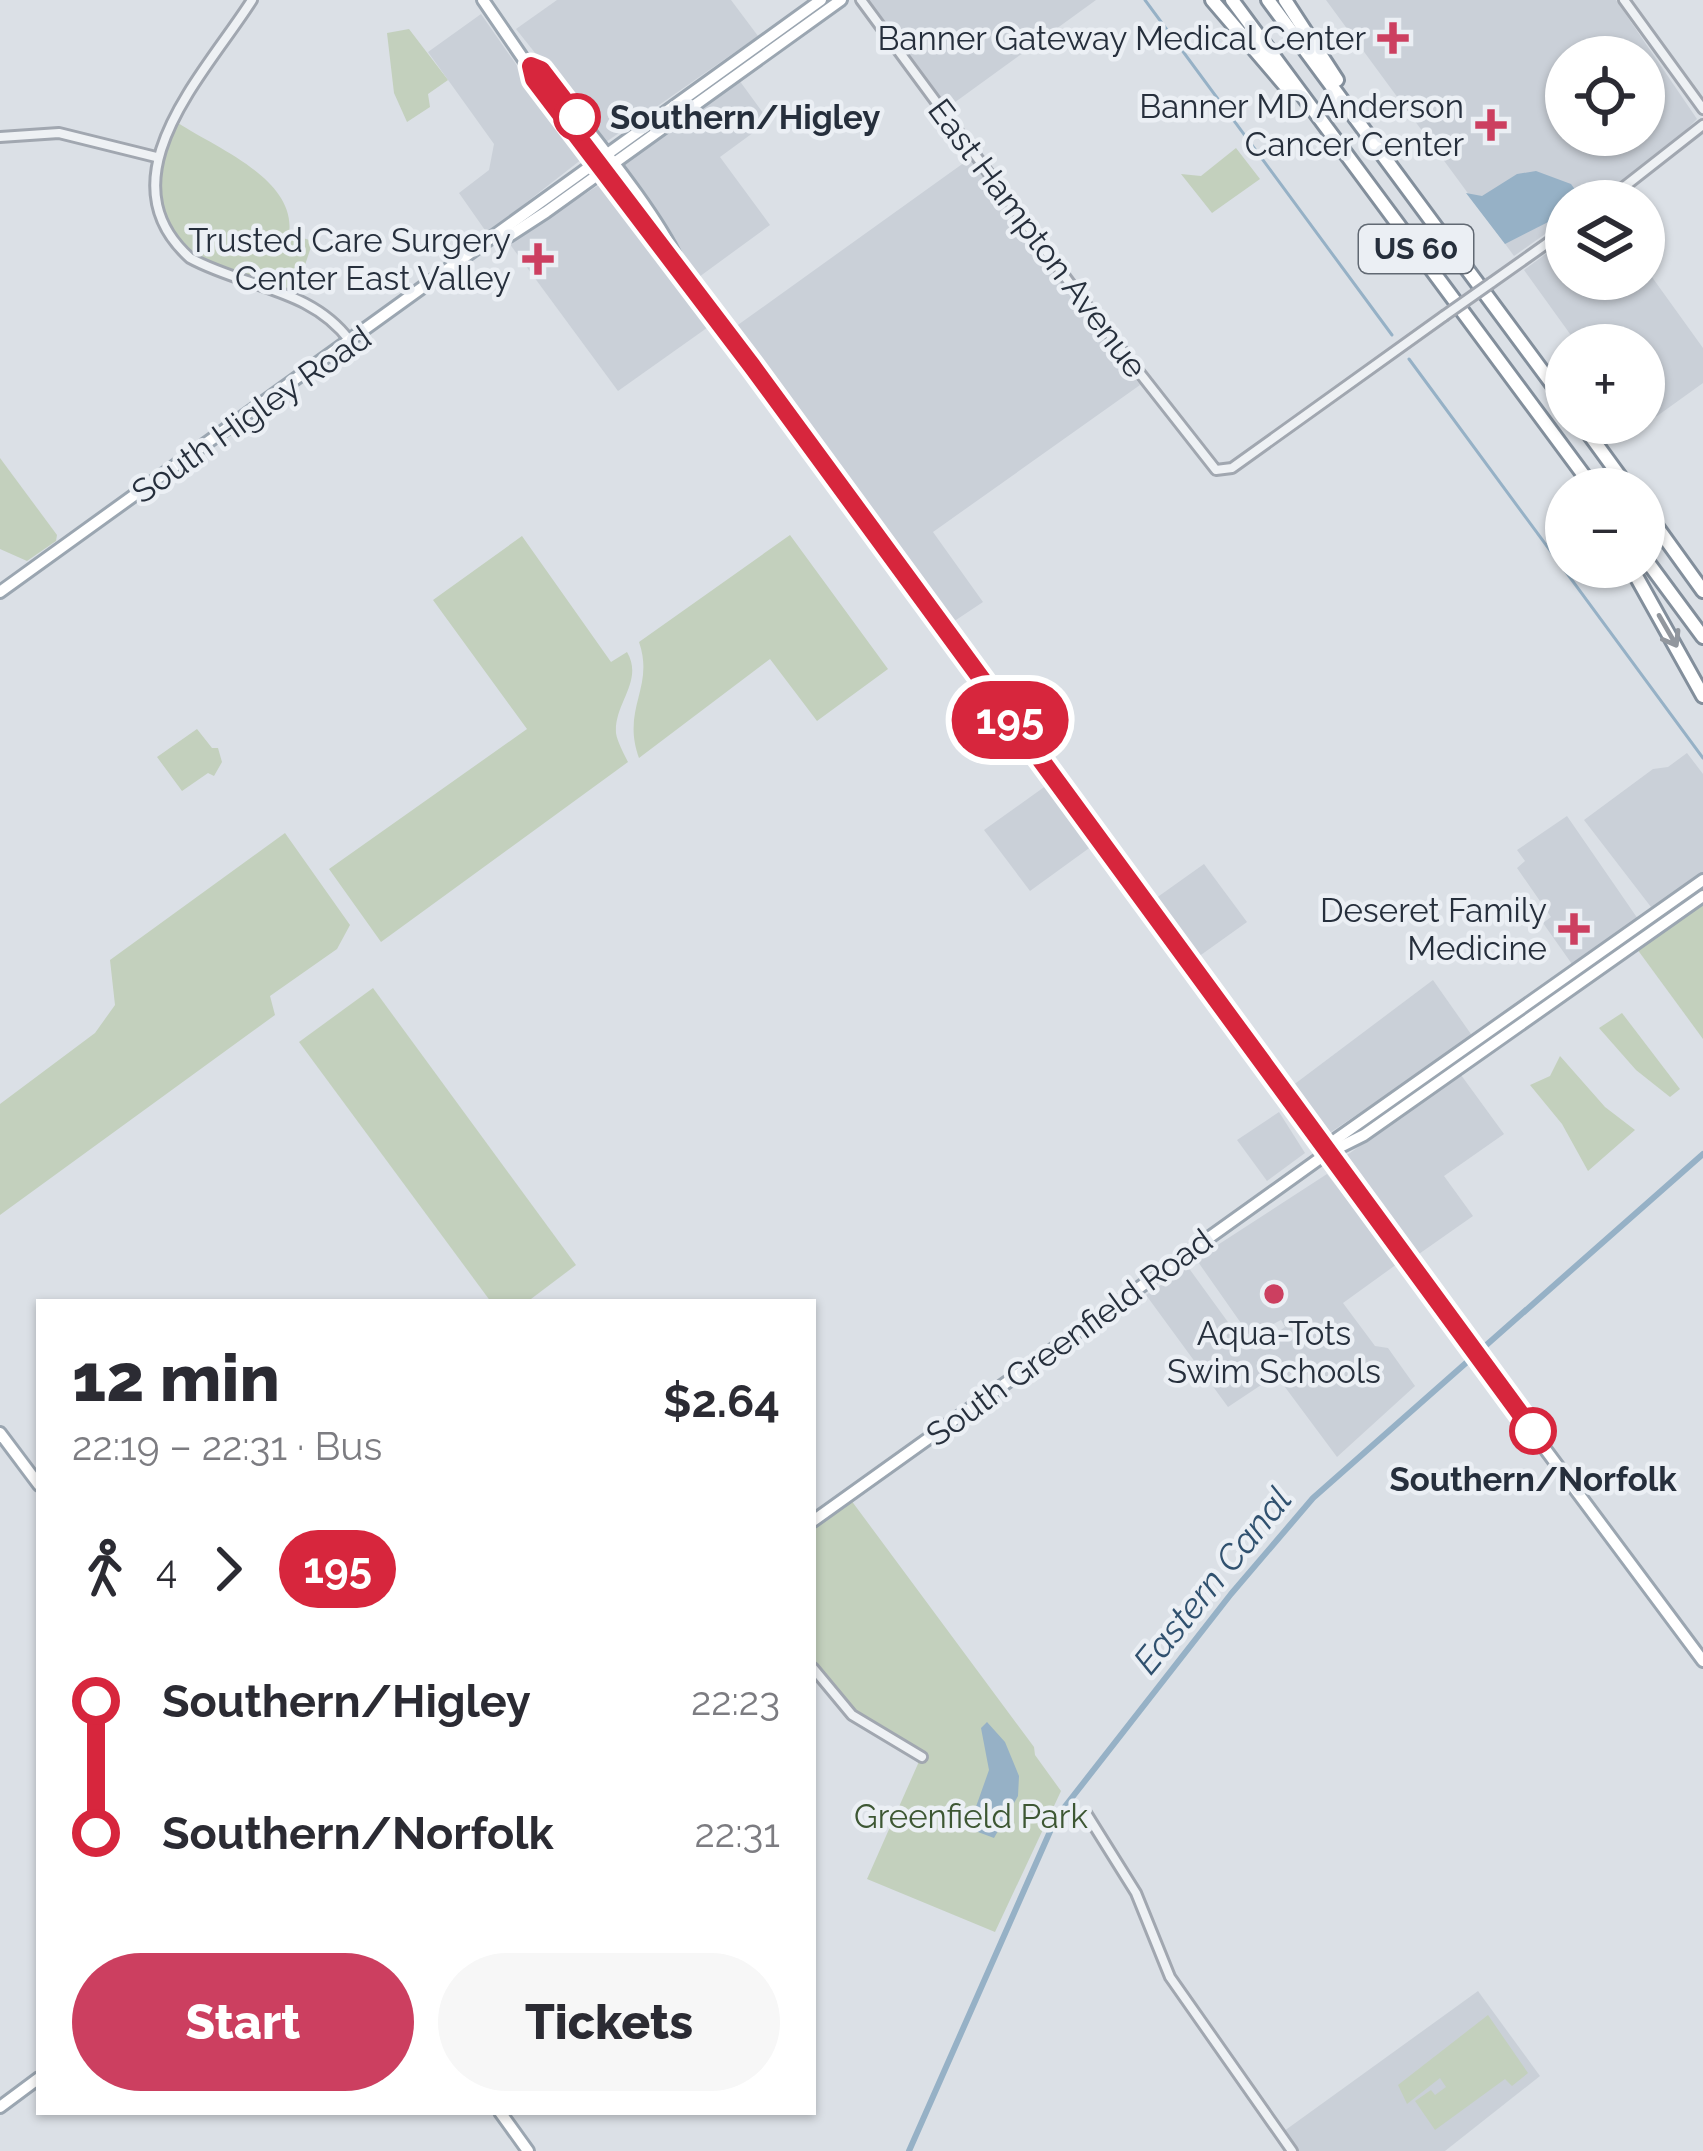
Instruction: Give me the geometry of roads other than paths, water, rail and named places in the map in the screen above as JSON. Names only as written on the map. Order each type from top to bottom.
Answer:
[{"type":"highway","points":[[1212,0],[1325,128]]},
{"type":"highway","name":"US 60","points":[[1232,0],[1576,468]]},
{"type":"highway","name":"US 60","points":[[1268,0],[1545,374]]},
{"type":"highway","points":[[1285,0],[1410,191]]},
{"type":"highway","points":[[1665,533],[1703,577]]},
{"type":"highway","points":[[1665,538],[1703,591]]},
{"type":"highway","points":[[1665,585],[1703,637]]},
{"type":"highway","points":[[1643,588],[1703,697]]},
{"type":"main road","points":[[483,0],[531,66],[541,70],[603,163],[679,258],[682,274],[1703,1661]]},
{"type":"main road","points":[[719,80],[821,0]]},
{"type":"main road","name":"South Higley Road","points":[[603,163],[841,0]]},
{"type":"main road","name":"South Higley Road","points":[[0,592],[501,235],[501,229],[681,115],[719,80]]},
{"type":"main road","name":"South Greenfield Road","points":[[1326,1154],[1335,1140],[1703,880]]},
{"type":"main road","name":"South Greenfield Road","points":[[816,1519],[1326,1154],[1344,1149],[1703,896]]},
{"type":"main road","points":[[1447,1076],[1449,1066],[1479,1045],[1487,1032]]},
{"type":"main road","points":[[1402,1108],[1434,1070]]},
{"type":"main road","points":[[0,1432],[36,1482]]},
{"type":"main road","points":[[0,2107],[36,2080]]},
{"type":"main road","points":[[502,2115],[529,2151]]},
{"type":"street","points":[[252,0],[164,136],[156,157],[155,210],[175,244],[209,268],[310,303],[331,318],[351,342]]},
{"type":"street","name":"East Hampton Avenue","points":[[861,0],[1077,293],[1220,472],[1545,245]]},
{"type":"street","points":[[1624,0],[1703,109]]},
{"type":"street","points":[[1633,180],[1703,125]]},
{"type":"street","points":[[0,137],[59,133],[156,157]]},
{"type":"street","points":[[816,1672],[852,1715],[922,1757]]},
{"type":"street","points":[[1086,1813],[1136,1893],[1170,1977],[1292,2151]]},
{"type":"water","points":[[1536,171],[1560,180],[1545,180],[1545,224],[1505,244],[1466,193],[1482,196],[1517,174]]},
{"type":"water","points":[[987,1722],[1005,1742],[1019,1776],[1018,1796],[994,1838],[978,1832],[972,1818],[989,1770],[981,1728]]},
{"type":"waterway","points":[[1145,0],[1392,335]]},
{"type":"waterway","points":[[1409,359],[1703,758]]},
{"type":"waterway","name":"Eastern Canal","points":[[909,2151],[1056,1818],[1231,1594],[1313,1498],[1703,1154]]},
{"type":"place","name":"Banner Gateway Medical Center","points":[[1393,38]]},
{"type":"place","name":"Southern/Higley","points":[[577,117]]},
{"type":"place","name":"Banner MD Anderson Cancer Center","points":[[1491,125]]},
{"type":"place","name":"Trusted Care Surgery Center East Valley","points":[[538,259]]},
{"type":"place","name":"Deseret Family Medicine","points":[[1574,929]]},
{"type":"place","name":"Aqua-Tots Swim Schools","points":[[1274,1294]]},
{"type":"place","name":"Southern/Norfolk","points":[[1533,1431]]},
{"type":"park label","name":"Greenfield Park","points":[[971,1816]]}]
